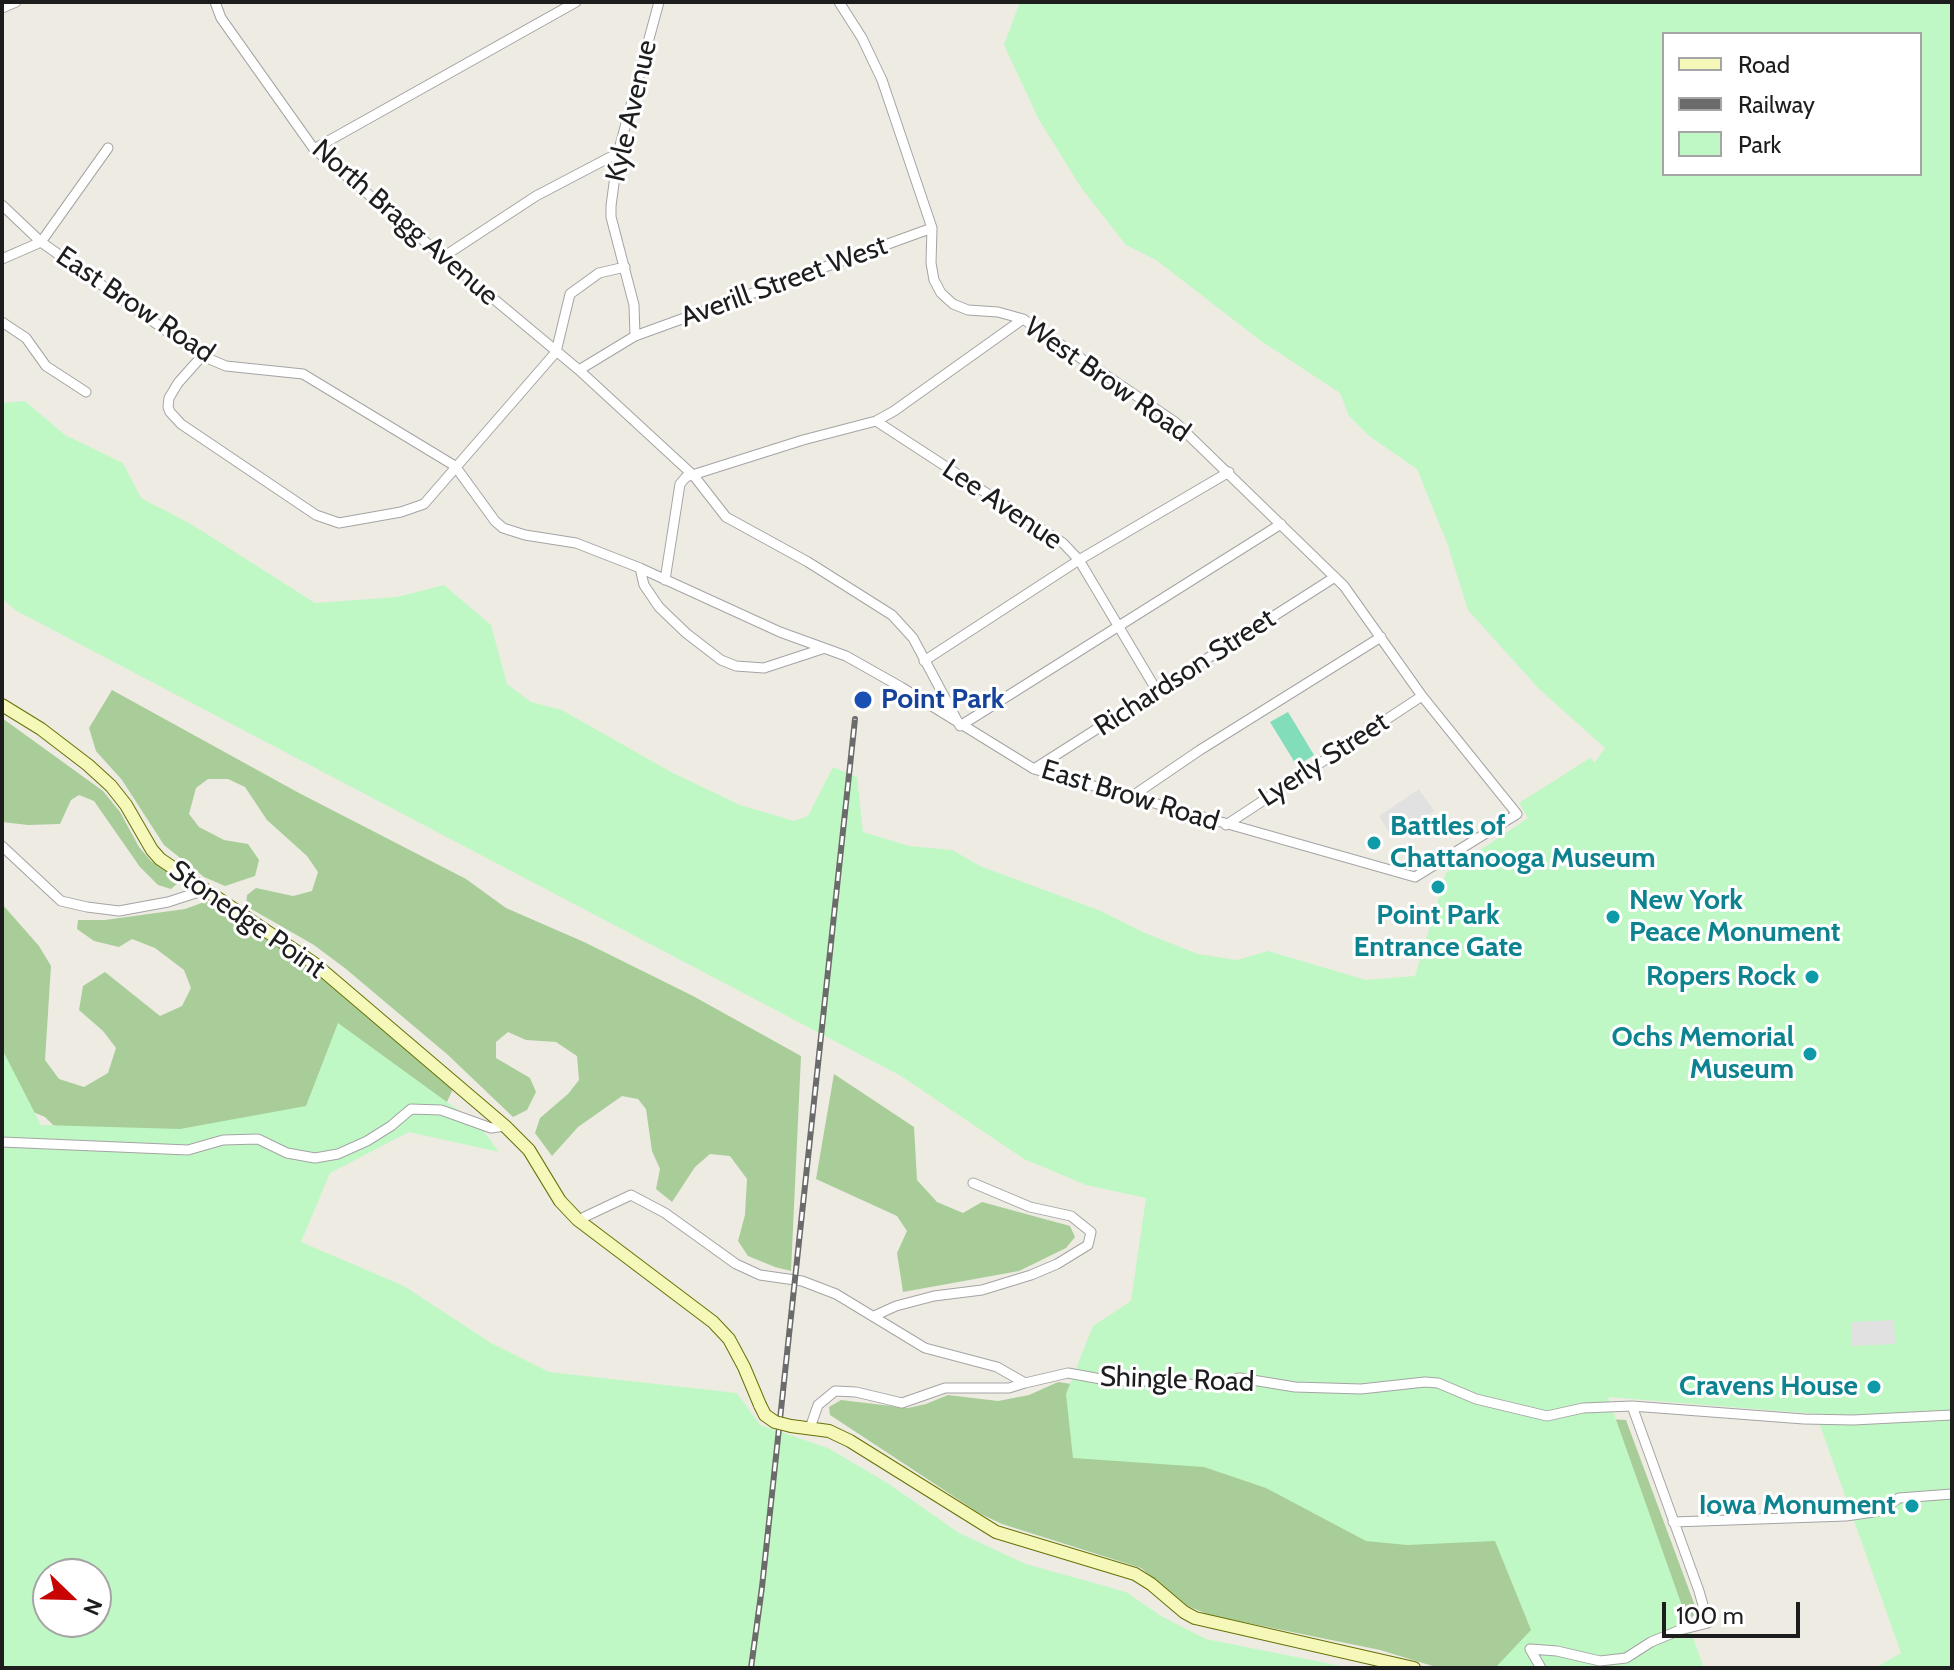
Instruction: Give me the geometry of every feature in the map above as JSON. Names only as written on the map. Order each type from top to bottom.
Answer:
[{"type":"main road","name":"Stonedge Point","points":[[2,705],[41,729],[88,765],[126,805],[152,850],[205,890],[315,964],[505,1126],[529,1150],[560,1201],[578,1220],[713,1322],[729,1339],[765,1415],[775,1422],[810,1428]]},
{"type":"main road","points":[[810,1428],[829,1431],[850,1441],[996,1532],[1135,1574],[1195,1618],[1414,1668]]},
{"type":"street","points":[[2,8],[16,2]]},
{"type":"street","name":"North Bragg Avenue","points":[[215,2],[221,18],[314,149],[579,370]]},
{"type":"street","points":[[314,149],[576,2]]},
{"type":"street","name":"Kyle Avenue","points":[[635,336],[634,305],[611,217],[618,153],[659,2]]},
{"type":"street","name":"West Brow Road","points":[[839,2],[862,38],[882,80],[932,228],[931,263],[934,280],[941,293],[953,304],[968,310],[998,312],[1023,319],[1166,414],[1335,577],[1422,696],[1517,814],[1415,877]]},
{"type":"street","points":[[2,205],[41,242],[108,148]]},
{"type":"street","points":[[443,257],[536,196],[618,153]]},
{"type":"street","name":"Averill Street West","points":[[579,370],[635,336],[932,228]]},
{"type":"street","name":"East Brow Road","points":[[2,259],[41,242],[202,356],[226,366],[303,374],[455,466],[503,528],[525,535],[576,543],[822,649],[846,656],[1034,769],[1415,877]]},
{"type":"street","points":[[202,356],[169,398],[170,412],[181,424],[316,515],[339,523],[412,508],[424,504],[556,352],[570,294],[599,273],[625,267]]},
{"type":"street","points":[[665,580],[680,484],[686,477],[803,440],[876,421],[1023,319]]},
{"type":"street","points":[[2,322],[26,338],[46,366],[86,392]]},
{"type":"street","points":[[579,370],[694,476],[726,517],[808,562],[892,615],[913,638],[960,726],[1281,524]]},
{"type":"street","name":"Lee Avenue","points":[[876,421],[1063,543],[1079,560],[1157,691]]},
{"type":"street","points":[[924,661],[1079,560],[1229,472]]},
{"type":"street","points":[[640,568],[644,585],[659,607],[721,660],[736,666],[764,668],[822,649]]},
{"type":"street","name":"Richardson Street","points":[[1034,769],[1335,577]]},
{"type":"street","points":[[1131,797],[1381,637]]},
{"type":"street","name":"Lyerly Street","points":[[1226,825],[1422,696]]},
{"type":"street","points":[[2,846],[61,901],[87,907],[119,911],[168,902],[205,890]]},
{"type":"street","points":[[2,1142],[188,1150],[223,1140],[258,1139],[287,1153],[315,1158],[338,1154],[367,1141],[411,1109],[441,1110],[491,1128],[505,1126]]},
{"type":"street","points":[[874,1316],[921,1299],[982,1290],[1031,1275],[1088,1245],[1091,1232],[1071,1216],[1030,1207],[973,1183]]},
{"type":"street","points":[[578,1220],[631,1195],[665,1213],[736,1264],[760,1275],[802,1281],[836,1294],[925,1348],[997,1367],[1025,1383]]},
{"type":"street","name":"Shingle Road","points":[[810,1428],[818,1405],[835,1391],[856,1392],[902,1403],[945,1388],[1009,1388],[1068,1373],[1112,1381],[1196,1385],[1240,1378],[1295,1387],[1361,1389],[1438,1383],[1476,1399],[1547,1416],[1583,1408],[1632,1406],[1804,1419],[1952,1415]]},
{"type":"street","points":[[1541,1668],[1530,1649],[1557,1651],[1600,1661],[1626,1658],[1666,1636],[1708,1623],[1632,1406]]},
{"type":"street","points":[[1673,1522],[1846,1516],[1880,1511],[1899,1498],[1952,1494]]},
{"type":"green space","points":[[1020,2],[1952,2],[1952,1668],[1875,1668],[1901,1653],[1816,1414],[1608,1397],[1704,1668],[1495,1668],[1531,1630],[1495,1541],[1407,1545],[1366,1541],[1266,1488],[1204,1467],[1073,1458],[1066,1394],[1093,1326],[1131,1301],[1146,1198],[1086,1185],[1024,1159],[901,1076],[15,610],[2,598],[2,403],[25,401],[65,435],[123,463],[141,498],[191,524],[315,603],[397,597],[444,585],[491,625],[507,684],[531,702],[562,710],[671,772],[740,805],[794,821],[808,816],[833,767],[857,777],[863,832],[909,846],[952,850],[980,866],[1101,911],[1198,954],[1237,960],[1268,951],[1366,980],[1415,976],[1446,873],[1528,818],[1519,803],[1590,758],[1595,762],[1605,748],[1539,689],[1468,610],[1447,543],[1417,469],[1369,436],[1349,416],[1340,393],[1261,341],[1156,260],[1126,245],[1082,189],[1039,120],[1004,45]]},
{"type":"green space","points":[[112,690],[299,793],[466,879],[506,908],[584,942],[693,996],[801,1056],[791,1271],[748,1256],[738,1241],[745,1215],[747,1179],[730,1156],[710,1154],[695,1167],[672,1202],[656,1189],[660,1169],[652,1151],[646,1109],[638,1099],[622,1096],[578,1127],[552,1156],[535,1133],[540,1118],[579,1080],[577,1056],[556,1042],[526,1040],[508,1032],[496,1042],[496,1058],[530,1078],[536,1092],[527,1110],[513,1117],[448,1055],[346,969],[314,945],[246,906],[247,895],[256,888],[293,896],[312,891],[318,872],[307,856],[267,820],[245,787],[228,779],[208,779],[196,788],[189,814],[199,827],[224,840],[248,844],[259,860],[255,876],[225,886],[204,877],[164,845],[122,780],[96,751],[89,728]]},
{"type":"green space","points":[[1288,712],[1314,755],[1297,766],[1270,722]]},
{"type":"green space","points":[[2,718],[103,791],[120,812],[139,847],[151,861],[176,877],[178,883],[171,889],[158,885],[140,867],[94,801],[79,795],[71,800],[60,824],[2,822]]},
{"type":"green space","points":[[207,901],[313,970],[453,1089],[445,1106],[370,1134],[66,1138],[45,1117],[2,1099],[2,904],[39,946],[51,966],[45,1060],[59,1079],[84,1087],[108,1073],[116,1048],[103,1031],[79,1010],[83,986],[105,972],[160,1016],[182,1006],[191,988],[184,970],[155,948],[132,939],[119,947],[94,941],[77,929],[78,920],[105,920],[185,909]]},
{"type":"green space","points":[[338,1023],[480,1126],[499,1152],[409,1132],[330,1173],[301,1242],[404,1286],[491,1343],[549,1372],[737,1393],[760,1425],[828,1448],[889,1484],[959,1533],[1026,1564],[1126,1592],[1161,1616],[1206,1639],[1351,1668],[2,1668],[2,1049],[41,1125],[180,1129],[306,1106]]},
{"type":"green space","points":[[834,1074],[914,1127],[917,1180],[937,1202],[963,1213],[982,1202],[1070,1226],[1075,1237],[1066,1248],[1019,1271],[903,1292],[897,1253],[907,1231],[897,1216],[816,1179]]},
{"type":"green space","points":[[1058,1382],[1111,1390],[1626,1420],[1698,1614],[1629,1646],[1532,1668],[1439,1668],[1380,1650],[1209,1615],[1186,1605],[1141,1568],[1002,1524],[979,1513],[830,1415],[829,1407],[841,1400],[908,1408],[948,1395],[998,1401],[1029,1395]]},
{"type":"shaded area","points":[[1419,789],[1434,811],[1393,839],[1379,816]]},
{"type":"shaded area","points":[[1894,1320],[1895,1344],[1852,1346],[1851,1322]]},
{"type":"railway","points":[[751,1668],[855,719]]},
{"type":"place","name":"Point Park","points":[[863,700]]},
{"type":"place","name":"Battles of Chattanooga Museum","points":[[1374,843]]},
{"type":"place","name":"Point Park Entrance Gate","points":[[1438,887]]},
{"type":"place","name":"New York Peace Monument","points":[[1613,917]]},
{"type":"place","name":"Ropers Rock","points":[[1812,977]]},
{"type":"place","name":"Ochs Memorial Museum","points":[[1810,1054]]},
{"type":"place","name":"Cravens House","points":[[1874,1387]]},
{"type":"place","name":"Iowa Monument","points":[[1912,1506]]}]
